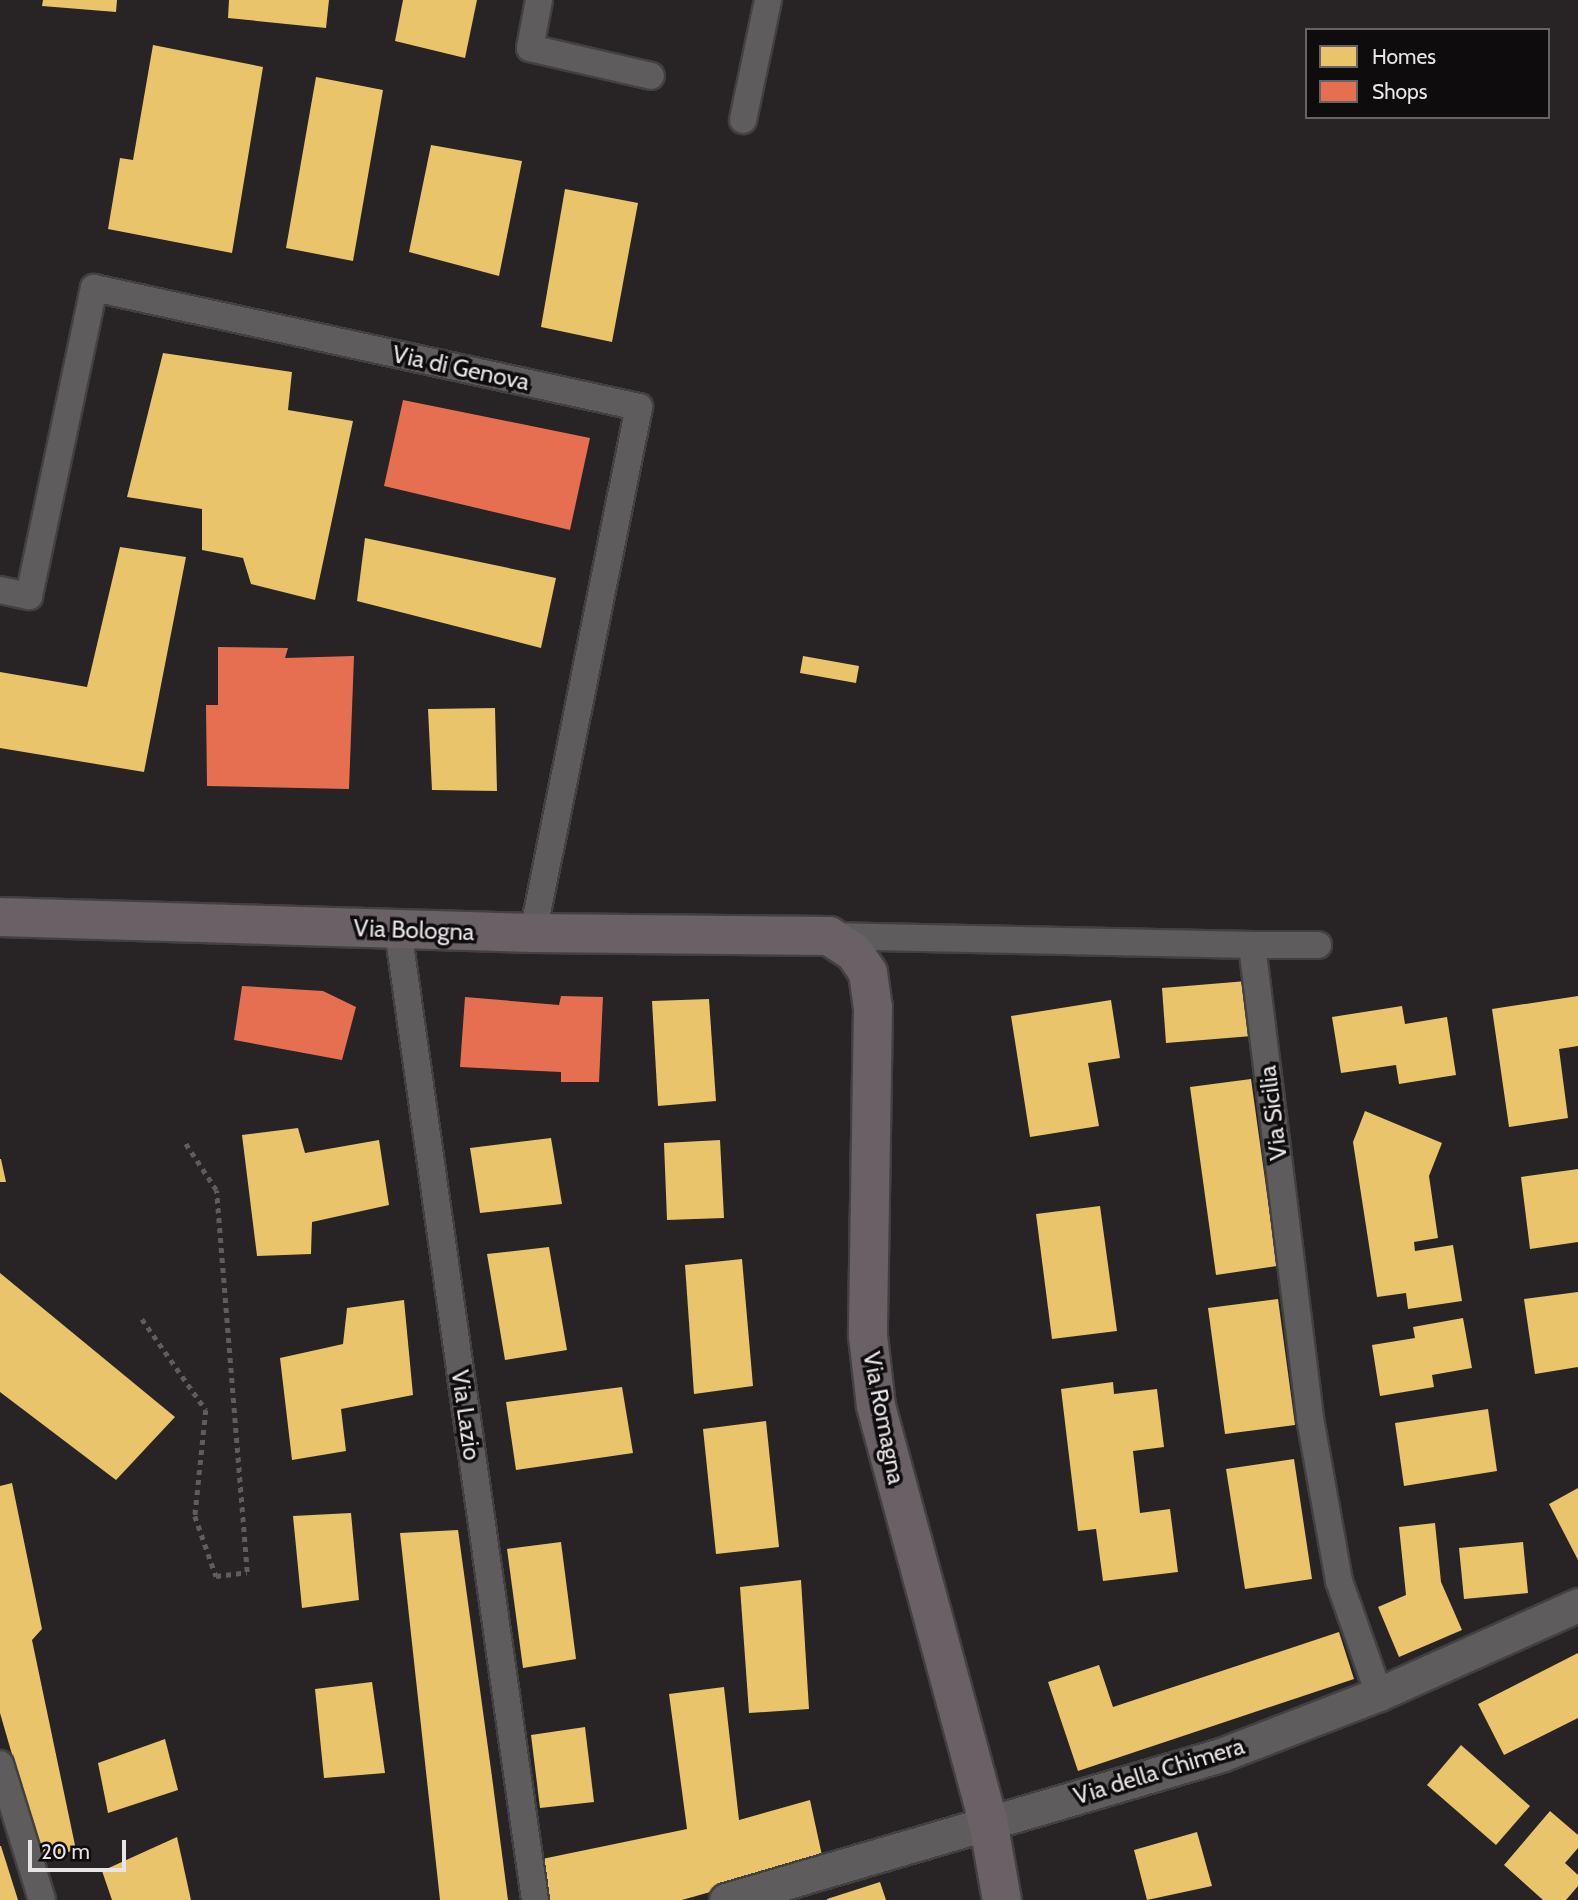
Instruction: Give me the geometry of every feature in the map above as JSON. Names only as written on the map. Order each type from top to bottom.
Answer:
[{"type":"main road","name":"Via Bologna","points":[[0,917],[398,930],[829,936]]},
{"type":"main road","name":"Via Romagna","points":[[829,936],[854,952],[868,973],[873,1007],[868,1336],[876,1406],[988,1821],[1002,1900]]},
{"type":"street","points":[[539,0],[530,48],[651,76]]},
{"type":"street","points":[[743,120],[768,0]]},
{"type":"street","name":"Via di Genova","points":[[0,590],[30,596],[94,288],[639,407],[533,933]]},
{"type":"street","name":"Via Lazio","points":[[398,930],[535,1900]]},
{"type":"street","points":[[829,936],[1318,946]]},
{"type":"street","name":"Via Sicilia","points":[[1252,945],[1310,1418],[1339,1581],[1379,1694]]},
{"type":"street","name":"Via della Chimera","points":[[726,1900],[988,1821],[1221,1755],[1379,1694],[1578,1605]]},
{"type":"street","points":[[0,1764],[42,1900]]},
{"type":"path","points":[[142,1319],[206,1410],[195,1516],[216,1576],[247,1572],[216,1190],[185,1143]]},
{"type":"building: Homes","points":[[43,0],[117,0],[116,12],[42,6]]},
{"type":"building: Homes","points":[[229,0],[329,0],[326,28],[228,18]]},
{"type":"building: Homes","points":[[403,0],[477,0],[465,58],[395,41]]},
{"type":"building: Homes","points":[[153,45],[263,67],[232,253],[108,229],[120,158],[133,160]]},
{"type":"building: Homes","points":[[316,77],[383,90],[353,261],[286,248]]},
{"type":"building: Homes","points":[[431,145],[522,161],[499,276],[409,252]]},
{"type":"building: Homes","points":[[565,189],[638,203],[612,342],[541,327]]},
{"type":"building: Homes","points":[[163,353],[292,372],[288,410],[353,421],[315,600],[251,584],[243,558],[202,550],[202,509],[127,497]]},
{"type":"building: Homes","points":[[365,538],[556,578],[541,648],[357,601]]},
{"type":"building: Homes","points":[[120,547],[186,557],[144,772],[0,748],[0,672],[87,687]]},
{"type":"building: Homes","points":[[803,656],[859,666],[856,683],[800,673]]},
{"type":"building: Homes","points":[[495,708],[497,791],[432,790],[428,709]]},
{"type":"building: Homes","points":[[1247,981],[1252,1036],[1166,1043],[1162,988]]},
{"type":"building: Homes","points":[[1578,996],[1578,1046],[1559,1049],[1568,1118],[1509,1127],[1492,1009]]},
{"type":"building: Homes","points":[[709,999],[716,1101],[658,1106],[652,1001]]},
{"type":"building: Homes","points":[[1111,1000],[1120,1058],[1088,1063],[1099,1126],[1030,1137],[1011,1016]]},
{"type":"building: Homes","points":[[1402,1006],[1405,1024],[1447,1017],[1456,1075],[1399,1084],[1396,1065],[1341,1073],[1332,1017]]},
{"type":"building: Homes","points":[[1251,1079],[1277,1266],[1216,1275],[1190,1087]]},
{"type":"building: Homes","points":[[1365,1111],[1442,1143],[1429,1176],[1438,1238],[1414,1242],[1415,1251],[1453,1245],[1462,1301],[1408,1309],[1406,1293],[1377,1297],[1353,1142]]},
{"type":"building: Homes","points":[[298,1128],[305,1153],[379,1140],[389,1205],[312,1222],[311,1254],[257,1256],[242,1135]]},
{"type":"building: Homes","points":[[551,1138],[562,1204],[480,1213],[470,1148]]},
{"type":"building: Homes","points":[[720,1140],[724,1218],[667,1220],[664,1143]]},
{"type":"building: Homes","points":[[1,1159],[6,1182],[0,1182]]},
{"type":"building: Homes","points":[[1578,1169],[1578,1242],[1530,1249],[1521,1177]]},
{"type":"building: Homes","points":[[1100,1206],[1117,1331],[1052,1339],[1036,1214]]},
{"type":"building: Homes","points":[[549,1247],[567,1350],[505,1360],[487,1254]]},
{"type":"building: Homes","points":[[742,1259],[753,1386],[694,1394],[685,1265]]},
{"type":"building: Homes","points":[[0,1273],[175,1417],[116,1480],[0,1392]]},
{"type":"building: Homes","points":[[1578,1292],[1578,1367],[1535,1374],[1524,1299]]},
{"type":"building: Homes","points":[[1278,1299],[1295,1425],[1225,1434],[1208,1308]]},
{"type":"building: Homes","points":[[404,1300],[413,1395],[341,1409],[346,1451],[292,1460],[280,1358],[343,1344],[347,1308]]},
{"type":"building: Homes","points":[[1463,1318],[1472,1368],[1432,1375],[1434,1387],[1380,1396],[1372,1345],[1415,1338],[1413,1327]]},
{"type":"building: Homes","points":[[1113,1382],[1114,1394],[1157,1389],[1164,1447],[1133,1451],[1140,1513],[1170,1509],[1178,1572],[1103,1581],[1096,1529],[1078,1531],[1061,1389]]},
{"type":"building: Homes","points":[[622,1387],[633,1453],[516,1470],[506,1402]]},
{"type":"building: Homes","points":[[1488,1409],[1497,1471],[1404,1486],[1395,1423]]},
{"type":"building: Homes","points":[[766,1421],[779,1547],[716,1554],[703,1429]]},
{"type":"building: Homes","points":[[1294,1459],[1312,1579],[1245,1589],[1226,1469]]},
{"type":"building: Homes","points":[[12,1483],[42,1629],[32,1640],[76,1850],[42,1858],[0,1713],[0,1486]]},
{"type":"building: Homes","points":[[1578,1488],[1578,1560],[1549,1504]]},
{"type":"building: Homes","points":[[351,1513],[359,1600],[302,1608],[293,1516]]},
{"type":"building: Homes","points":[[1435,1523],[1441,1582],[1462,1630],[1399,1657],[1378,1607],[1406,1595],[1399,1527]]},
{"type":"building: Homes","points":[[458,1530],[508,1900],[440,1900],[400,1533]]},
{"type":"building: Homes","points":[[561,1542],[576,1659],[523,1668],[507,1549]]},
{"type":"building: Homes","points":[[1523,1542],[1528,1593],[1464,1599],[1459,1548]]},
{"type":"building: Homes","points":[[801,1580],[809,1709],[749,1713],[740,1587]]},
{"type":"building: Homes","points":[[1339,1632],[1354,1679],[1078,1771],[1048,1682],[1099,1665],[1113,1707]]},
{"type":"building: Homes","points":[[1578,1653],[1578,1718],[1504,1755],[1478,1704]]},
{"type":"building: Homes","points":[[372,1682],[385,1773],[324,1778],[315,1689]]},
{"type":"building: Homes","points":[[724,1687],[739,1820],[810,1800],[823,1860],[682,1900],[547,1900],[542,1859],[687,1829],[669,1694]]},
{"type":"building: Homes","points":[[585,1727],[594,1802],[540,1808],[531,1735]]},
{"type":"building: Homes","points":[[165,1739],[178,1790],[108,1813],[98,1763]]},
{"type":"building: Homes","points":[[1461,1745],[1530,1806],[1496,1845],[1427,1785]]},
{"type":"building: Homes","points":[[1550,1811],[1578,1835],[1578,1848],[1565,1863],[1578,1875],[1578,1886],[1566,1900],[1543,1900],[1504,1865]]},
{"type":"building: Homes","points":[[1197,1832],[1212,1886],[1147,1900],[1134,1850]]},
{"type":"building: Homes","points":[[177,1837],[191,1900],[112,1900],[102,1871]]},
{"type":"building: Homes","points":[[1,1846],[18,1900],[0,1900]]},
{"type":"building: Homes","points":[[880,1882],[886,1900],[827,1900],[827,1899]]},
{"type":"building: Shops","points":[[403,400],[590,438],[570,530],[384,486]]},
{"type":"building: Shops","points":[[218,647],[288,648],[285,658],[354,656],[349,789],[207,786],[206,705],[218,705]]},
{"type":"building: Shops","points":[[242,986],[323,991],[356,1007],[342,1060],[234,1040]]},
{"type":"building: Shops","points":[[561,996],[603,997],[599,1082],[561,1082],[561,1072],[460,1067],[465,997],[559,1005]]}]
